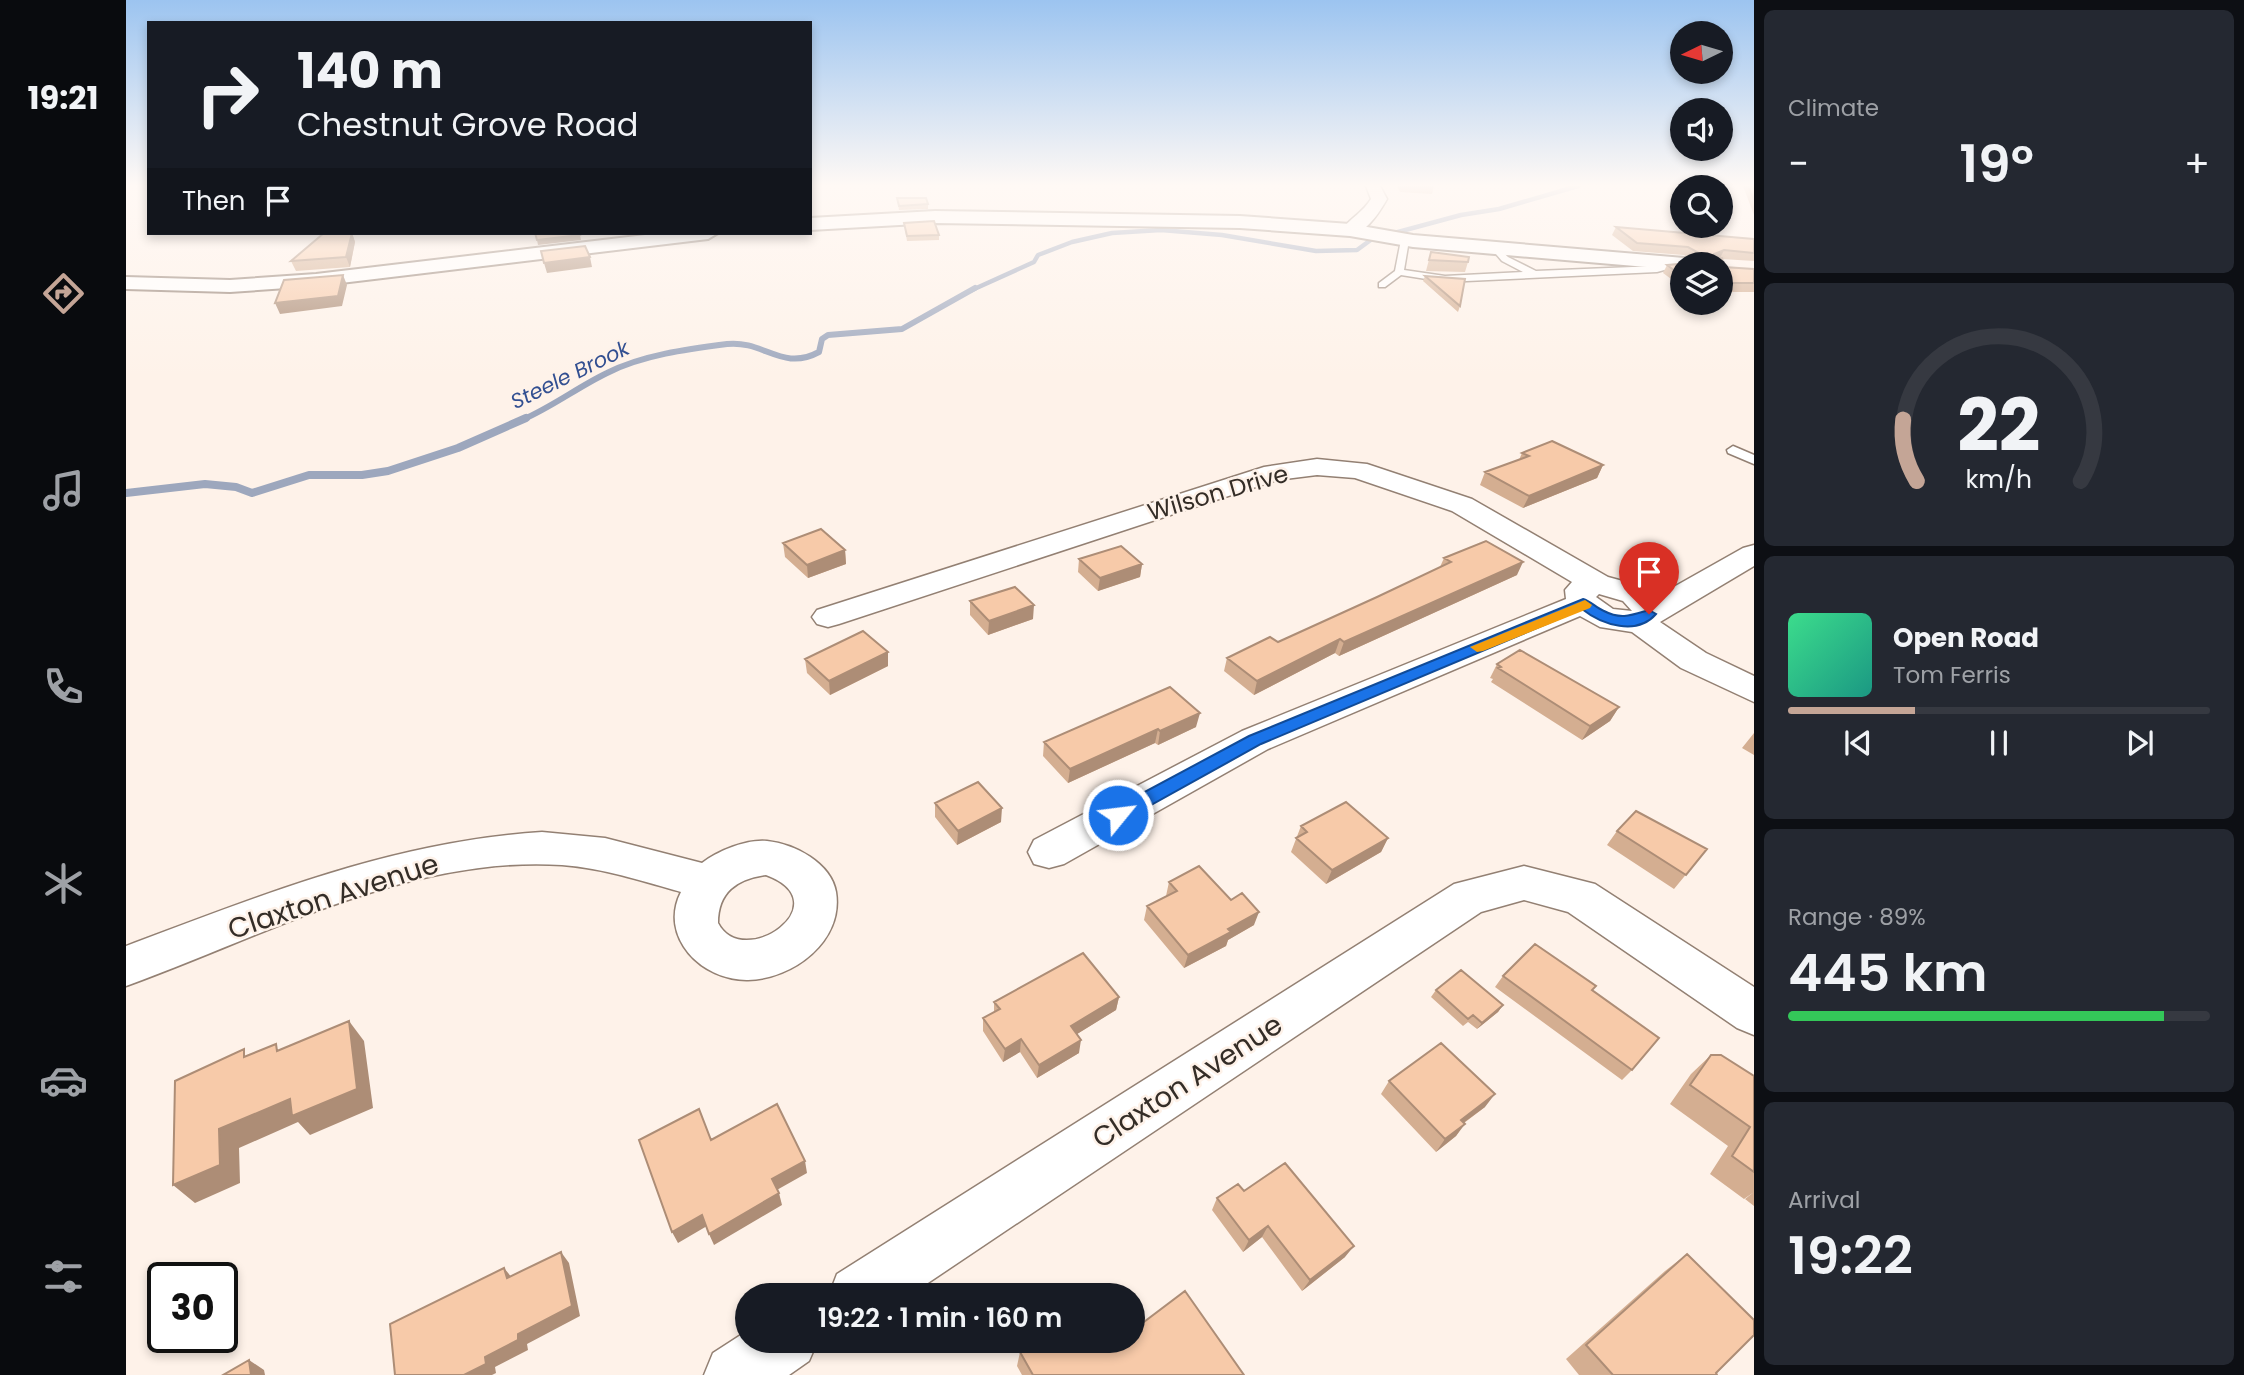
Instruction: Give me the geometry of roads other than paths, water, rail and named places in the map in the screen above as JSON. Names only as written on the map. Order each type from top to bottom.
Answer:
[{"type":"street","points":[[126,283],[230,286],[316,280],[565,250]]},
{"type":"street","points":[[1528,250],[1670,263]]},
{"type":"street","name":"Wilson Drive","points":[[828,617],[1273,473],[1317,467],[1358,470],[1462,505],[1590,594],[1634,594],[1643,601],[1644,618],[1660,641],[1699,664],[1754,690]]},
{"type":"street","points":[[1644,618],[1754,554]]},
{"type":"street","points":[[1049,852],[1255,740],[1590,594]]},
{"type":"street","name":"Claxton Avenue","points":[[126,966],[351,885],[399,870],[468,855],[544,848],[616,857],[708,882]]},
{"type":"street","name":"Claxton Avenue","points":[[876,1283],[1469,897],[1524,883],[1580,897],[1754,1013]]},
{"type":"street","points":[[735,1375],[768,1353]]},
{"type":"lane","points":[[1398,250],[1399,272]]},
{"type":"lane","points":[[1497,250],[1505,259],[1534,274]]},
{"type":"lane","points":[[1382,285],[1399,272],[1445,279],[1670,267]]},
{"type":"lane","points":[[1733,450],[1754,460]]},
{"type":"waterway","name":"Steele Brook","points":[[972,290],[1034,262],[1038,255],[1051,250]]},
{"type":"waterway","name":"Steele Brook","points":[[1311,250],[1350,250]]},
{"type":"waterway","name":"Steele Brook","points":[[526,418],[596,379],[650,357],[727,344],[752,346],[794,359],[806,357],[819,352],[822,339],[828,335],[902,329],[975,288]]},
{"type":"waterway","name":"Steele Brook","points":[[126,493],[205,484],[236,487],[252,493],[309,475],[362,475],[388,471],[458,448],[526,418]]},
{"type":"waterway","name":"Steele Brook","points":[[522,420],[526,418]]}]
